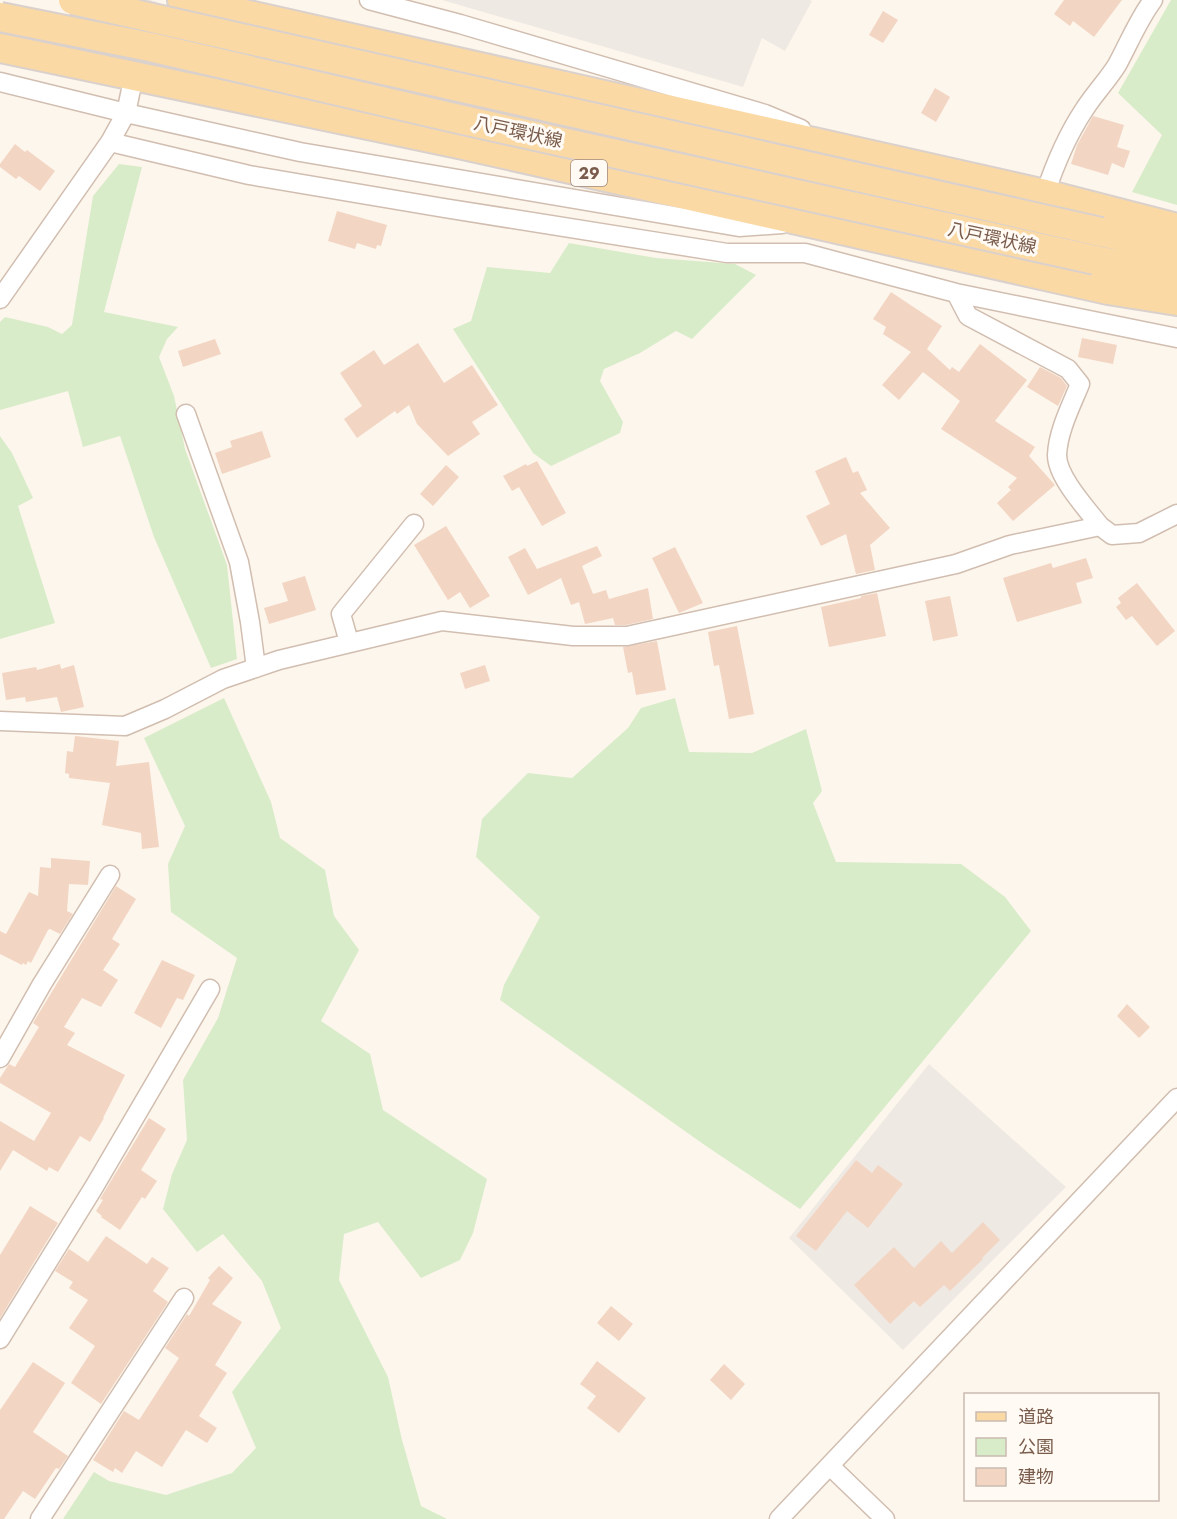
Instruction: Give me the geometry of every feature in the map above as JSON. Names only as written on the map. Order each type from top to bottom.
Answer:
[{"type":"main road","name":"八戸環状線","points":[[73,0],[1177,250]]},
{"type":"main road","points":[[182,0],[1045,194],[1177,228]]},
{"type":"main road","name":"八戸環状線","points":[[0,17],[150,47],[463,120],[1177,277]]},
{"type":"main road","name":"29","points":[[0,48],[447,142],[1108,290],[1177,301]]},
{"type":"street","points":[[369,0],[460,24],[765,114],[856,152]]},
{"type":"street","points":[[1045,194],[1056,161],[1068,137],[1084,109],[1117,65],[1132,34],[1153,0]]},
{"type":"street","points":[[0,299],[110,142],[126,113],[133,80]]},
{"type":"street","points":[[0,82],[300,152],[451,179],[739,227],[805,223]]},
{"type":"street","points":[[110,142],[249,175],[444,208],[727,253],[805,253],[956,293],[1177,338]]},
{"type":"street","points":[[444,208],[451,179]]},
{"type":"street","points":[[956,293],[968,316],[1068,369],[1080,384],[1064,425],[1057,456],[1062,474],[1100,526],[1112,534],[1139,533],[1177,514]]},
{"type":"street","points":[[186,414],[239,562],[256,668]]},
{"type":"street","points":[[350,642],[341,614],[414,524]]},
{"type":"street","points":[[0,721],[125,726],[223,679],[256,668],[350,642],[442,621],[573,636],[627,636],[956,564],[1010,545],[1100,526]]},
{"type":"street","points":[[0,1058],[42,984],[110,875]]},
{"type":"street","points":[[0,1339],[94,1186],[210,989]]},
{"type":"street","points":[[778,1519],[1177,1098]]},
{"type":"street","points":[[40,1519],[184,1298]]},
{"type":"street","points":[[830,1466],[885,1519]]},
{"type":"shaded area","points":[[442,0],[812,1],[785,51],[762,38],[743,87]]},
{"type":"shaded area","points":[[929,1064],[1066,1187],[903,1350],[789,1238]]},
{"type":"green space","points":[[1171,0],[1177,0],[1177,205],[1132,192],[1162,135],[1118,93]]},
{"type":"green space","points":[[119,164],[142,167],[104,312],[178,327],[167,339],[159,357],[174,396],[185,449],[227,565],[237,659],[211,668],[154,537],[120,436],[83,447],[68,391],[0,410],[0,322],[5,317],[48,327],[62,334],[72,325],[93,196]]},
{"type":"green space","points":[[569,243],[656,258],[735,264],[756,275],[692,339],[676,331],[640,353],[604,369],[600,381],[623,422],[620,433],[551,466],[533,453],[453,329],[471,321],[487,267],[550,273]]},
{"type":"green space","points":[[0,436],[12,453],[33,498],[18,506],[55,623],[0,639]]},
{"type":"green space","points":[[224,698],[271,802],[280,838],[325,870],[334,916],[359,950],[321,1021],[370,1054],[383,1110],[487,1179],[473,1233],[460,1260],[421,1278],[378,1222],[344,1234],[339,1280],[388,1377],[402,1440],[421,1506],[447,1519],[63,1519],[94,1472],[109,1481],[166,1495],[232,1473],[256,1448],[232,1392],[281,1328],[262,1281],[223,1234],[197,1252],[163,1209],[172,1174],[187,1140],[183,1080],[218,1018],[237,958],[171,912],[168,864],[185,826],[144,738]]},
{"type":"green space","points":[[675,698],[689,752],[752,753],[806,729],[822,791],[813,803],[836,862],[961,864],[1005,897],[1031,931],[800,1209],[706,1146],[500,1000],[504,985],[540,917],[476,857],[482,819],[528,773],[572,778],[628,728],[641,708]]},
{"type":"building","points":[[1064,0],[1122,0],[1094,37],[1073,21],[1070,26],[1054,14]]},
{"type":"building","points":[[883,11],[898,20],[883,43],[869,35]]},
{"type":"building","points":[[935,88],[950,97],[936,122],[921,113]]},
{"type":"building","points":[[1093,116],[1124,125],[1117,147],[1130,151],[1124,168],[1112,163],[1108,175],[1071,164],[1077,145]]},
{"type":"building","points":[[15,144],[55,171],[40,191],[19,176],[16,179],[0,167]]},
{"type":"building","points":[[337,211],[387,225],[381,246],[377,245],[376,249],[357,243],[355,249],[328,241]]},
{"type":"building","points":[[891,292],[942,326],[927,349],[950,370],[952,367],[959,372],[980,344],[1027,380],[995,421],[1035,447],[1029,456],[1055,485],[1013,521],[997,503],[1011,490],[1008,487],[1017,478],[941,429],[960,401],[923,372],[899,400],[882,385],[911,352],[883,334],[886,327],[873,319]]},
{"type":"building","points":[[1082,338],[1117,345],[1113,364],[1078,357]]},
{"type":"building","points":[[215,339],[221,354],[183,367],[178,351]]},
{"type":"building","points":[[418,343],[444,383],[472,365],[498,405],[472,422],[480,434],[448,456],[417,424],[409,405],[397,414],[395,411],[357,438],[344,419],[362,406],[340,373],[374,350],[384,365]]},
{"type":"building","points":[[1040,367],[1061,378],[1067,386],[1058,406],[1027,387]]},
{"type":"building","points":[[262,431],[271,457],[222,474],[215,453],[232,447],[230,441]]},
{"type":"building","points":[[846,457],[853,473],[858,471],[867,490],[860,493],[890,528],[870,545],[875,570],[856,574],[846,534],[821,546],[806,516],[830,504],[815,471]]},
{"type":"building","points":[[537,461],[566,513],[542,526],[519,487],[512,491],[503,476]]},
{"type":"building","points":[[446,465],[459,477],[433,506],[420,494]]},
{"type":"building","points":[[446,526],[490,596],[470,608],[460,592],[448,600],[414,545]]},
{"type":"building","points":[[597,546],[602,556],[582,566],[593,594],[606,590],[609,599],[648,588],[653,619],[626,625],[615,625],[613,618],[585,624],[579,602],[571,605],[561,578],[528,595],[508,557],[525,548],[537,569]]},
{"type":"building","points":[[675,547],[703,603],[679,613],[652,558]]},
{"type":"building","points":[[1086,558],[1093,578],[1076,583],[1082,603],[1017,622],[1003,578],[1051,563],[1053,568]]},
{"type":"building","points":[[305,576],[316,610],[269,624],[264,608],[288,601],[282,583]]},
{"type":"building","points":[[1137,583],[1175,631],[1157,646],[1132,616],[1126,620],[1116,607],[1121,603],[1118,598]]},
{"type":"building","points":[[877,593],[886,636],[829,647],[821,607]]},
{"type":"building","points":[[950,596],[958,636],[933,641],[925,601]]},
{"type":"building","points":[[737,626],[754,714],[729,719],[719,665],[714,666],[708,632]]},
{"type":"building","points":[[657,641],[666,690],[636,695],[632,672],[628,673],[623,647]]},
{"type":"building","points":[[60,664],[61,669],[74,665],[84,707],[61,712],[57,697],[26,702],[25,697],[6,700],[2,673],[36,667],[37,670]]},
{"type":"building","points":[[485,665],[490,681],[465,689],[460,673]]},
{"type":"building","points":[[75,736],[119,741],[116,766],[149,762],[159,847],[142,849],[141,833],[102,825],[110,783],[69,778],[69,774],[65,773],[67,751],[73,752]]},
{"type":"building","points":[[51,858],[90,861],[88,885],[69,884],[67,911],[73,914],[60,934],[48,930],[31,963],[28,961],[26,965],[23,963],[22,965],[0,954],[0,931],[6,934],[29,892],[38,896],[40,867],[51,868]]},
{"type":"building","points":[[116,886],[136,899],[112,939],[120,944],[103,970],[118,980],[101,1007],[82,998],[64,1027],[75,1033],[67,1045],[125,1075],[90,1142],[80,1136],[58,1172],[49,1167],[47,1171],[13,1150],[0,1171],[0,1121],[34,1141],[51,1113],[0,1083],[0,1078],[9,1064],[15,1067],[39,1027],[33,1023]]},
{"type":"building","points":[[162,960],[195,975],[183,1000],[177,998],[161,1028],[134,1013]]},
{"type":"building","points":[[1127,1004],[1150,1027],[1139,1038],[1117,1016]]},
{"type":"building","points":[[149,1118],[166,1129],[141,1170],[157,1181],[145,1199],[142,1197],[120,1230],[96,1211],[103,1200],[100,1199]]},
{"type":"building","points":[[856,1160],[872,1173],[878,1165],[903,1184],[868,1228],[847,1211],[816,1251],[796,1236]]},
{"type":"building","points":[[30,1206],[58,1223],[0,1318],[0,1255]]},
{"type":"building","points":[[983,1222],[1000,1240],[983,1259],[950,1291],[944,1285],[920,1307],[914,1301],[890,1324],[854,1285],[894,1247],[914,1268],[941,1241],[952,1253]]},
{"type":"building","points":[[106,1236],[147,1264],[152,1257],[169,1268],[153,1291],[168,1302],[101,1404],[71,1383],[95,1346],[69,1328],[88,1300],[69,1288],[73,1282],[55,1271],[69,1249],[88,1262]]},
{"type":"building","points":[[219,1266],[233,1278],[212,1304],[242,1322],[215,1365],[227,1373],[199,1416],[217,1428],[207,1443],[186,1430],[162,1467],[136,1451],[122,1473],[115,1468],[113,1472],[93,1460],[124,1411],[139,1420],[179,1358],[165,1348],[187,1314],[189,1316],[210,1280],[208,1278]]},
{"type":"building","points":[[611,1306],[633,1324],[619,1341],[597,1323]]},
{"type":"building","points":[[597,1361],[646,1398],[619,1433],[587,1408],[596,1396],[580,1384]]},
{"type":"building","points":[[33,1362],[65,1383],[33,1432],[68,1456],[59,1469],[56,1468],[35,1499],[23,1491],[4,1519],[0,1519],[0,1410]]},
{"type":"building","points":[[724,1364],[745,1384],[731,1400],[710,1380]]},
{"type":"tunnel","points":[[133,80],[148,0]]}]
